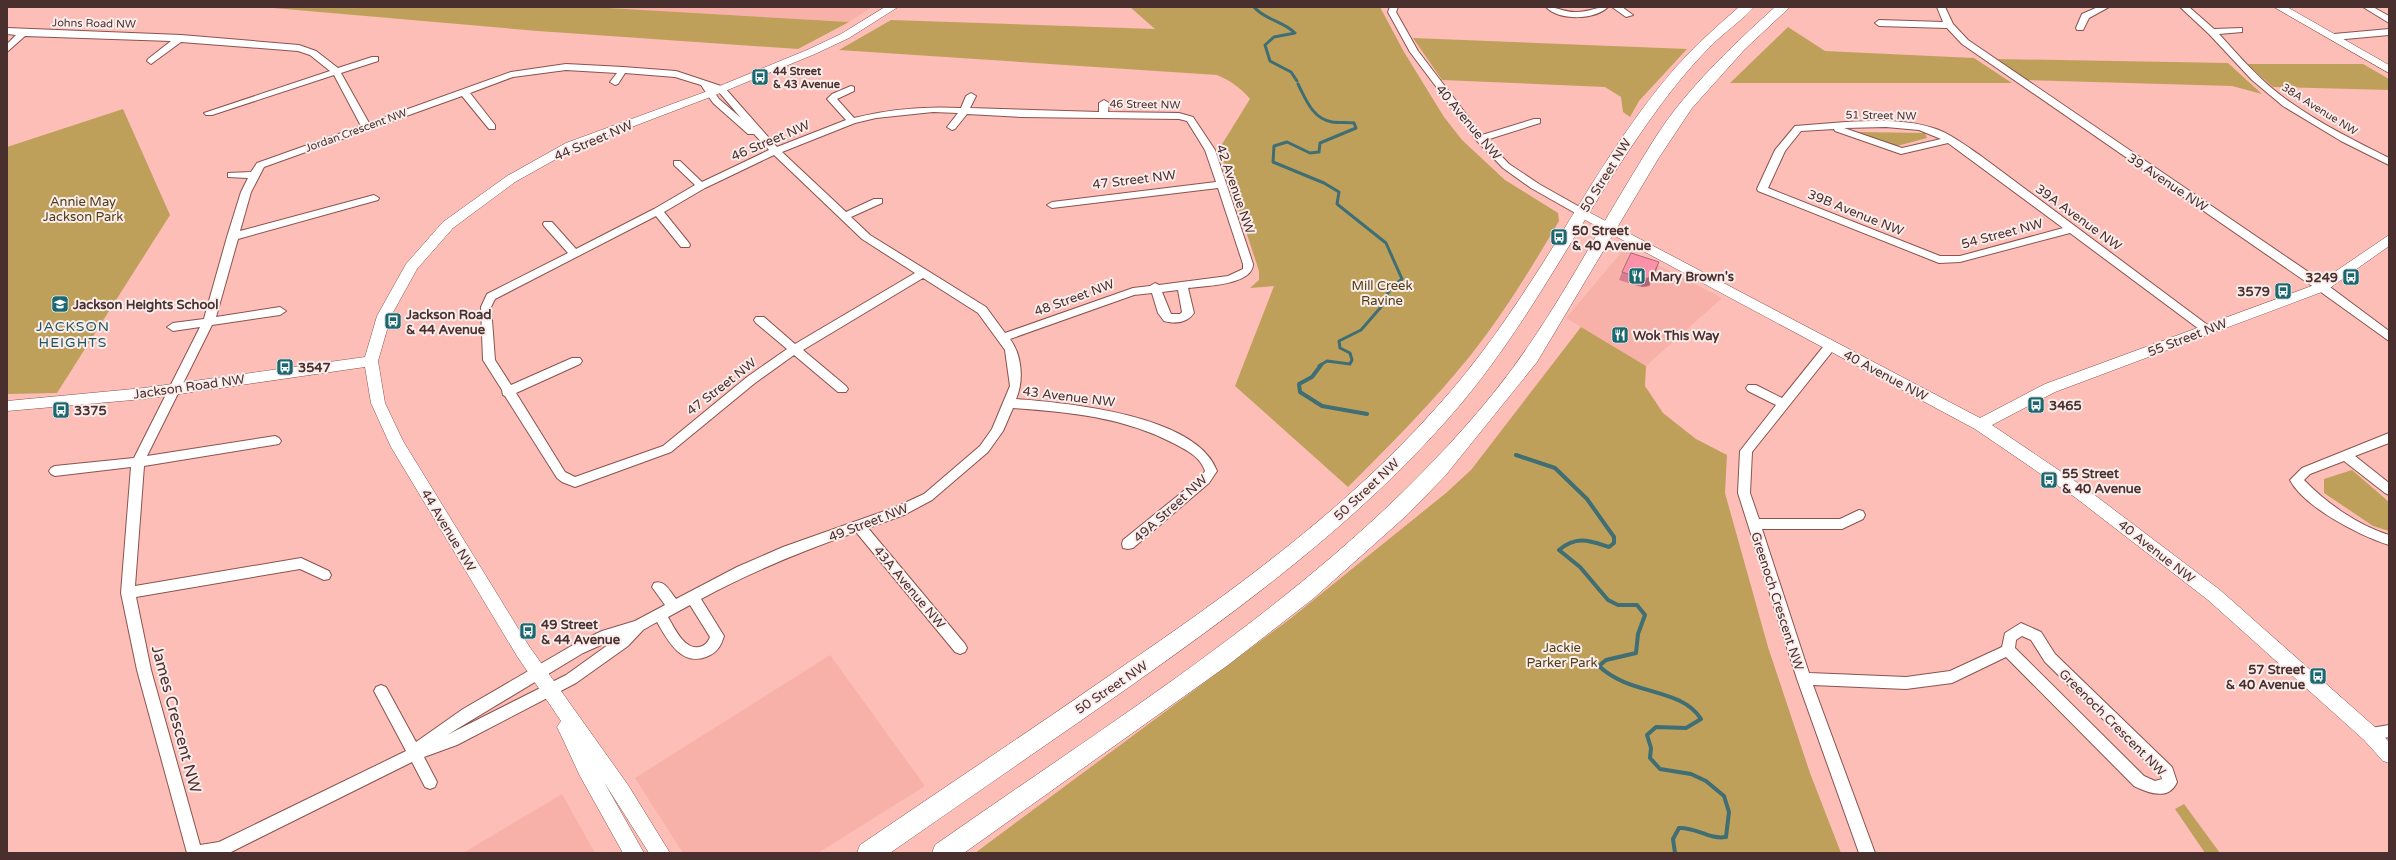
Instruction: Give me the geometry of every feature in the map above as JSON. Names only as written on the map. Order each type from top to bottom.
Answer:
[{"type":"main road","name":"50 Street NW","points":[[868,853],[1190,632],[1308,542],[1356,499],[1434,422],[1475,374],[1526,303],[1581,212],[1629,137],[1665,88],[1697,52],[1747,7]]},
{"type":"main road","points":[[944,853],[1220,658],[1306,592],[1400,509],[1438,471],[1498,400],[1531,357],[1666,132],[1686,105],[1740,46],[1783,7]]},
{"type":"street","name":"44 Street NW","points":[[371,361],[384,316],[403,280],[427,247],[471,207],[510,179],[570,146],[845,36],[893,7]]},
{"type":"street","name":"40 Avenue NW","points":[[1394,7],[1392,12],[1407,42],[1480,139],[1506,166],[1536,186],[1609,229],[1980,425],[2082,494],[2214,595],[2370,734],[2389,755]]},
{"type":"street","points":[[1550,7],[1570,16],[1582,15],[1604,7]]},
{"type":"street","points":[[1616,7],[1628,15]]},
{"type":"street","name":"39 Avenue NW","points":[[1941,7],[1949,25],[1964,42],[2322,287],[2389,337]]},
{"type":"street","points":[[2080,28],[2085,16],[2105,7]]},
{"type":"street","name":"38A Avenue NW","points":[[2184,7],[2212,32],[2254,78],[2286,104],[2389,162]]},
{"type":"street","points":[[2279,7],[2334,37],[2389,70]]},
{"type":"street","points":[[2367,7],[2389,20]]},
{"type":"street","points":[[1879,23],[1949,25]]},
{"type":"street","points":[[2212,32],[2239,30]]},
{"type":"street","name":"Johns Road NW","points":[[7,31],[23,33],[181,38],[299,48],[316,53],[338,72],[366,127]]},
{"type":"street","points":[[2334,37],[2389,32]]},
{"type":"street","points":[[7,49],[23,33]]},
{"type":"street","points":[[152,60],[181,38]]},
{"type":"street","points":[[209,113],[375,59]]},
{"type":"street","name":"Jordan Crescent NW","points":[[175,389],[208,321],[246,192],[260,165],[464,92],[509,72],[566,67],[676,74],[712,89]]},
{"type":"street","points":[[615,82],[623,70]]},
{"type":"street","name":"43 Avenue NW","points":[[712,89],[759,138],[772,147],[845,216],[866,238],[982,310],[1004,337],[1011,349],[1016,386],[1008,403],[1091,410],[1127,418],[1159,428],[1192,448],[1209,462],[1211,471]]},
{"type":"street","points":[[851,89],[835,96],[832,99],[852,121]]},
{"type":"street","points":[[464,92],[492,127]]},
{"type":"street","points":[[952,128],[964,112],[971,96]]},
{"type":"street","name":"46 Street NW","points":[[1103,115],[1104,103]]},
{"type":"street","name":"46 Street NW","points":[[507,392],[489,360],[486,307],[491,297],[658,211],[772,147],[852,121],[906,111],[933,110],[1187,117]]},
{"type":"street","name":"42 Avenue NW","points":[[1187,117],[1195,125],[1210,150],[1248,264],[1248,270],[1244,274]]},
{"type":"street","points":[[1480,139],[1537,121]]},
{"type":"street","name":"51 Street NW","points":[[1762,189],[1780,150],[1798,128],[1830,126],[1912,127],[1931,130]]},
{"type":"street","name":"51 Street NW","points":[[1830,126],[1901,151],[1949,140]]},
{"type":"street","name":"39A Avenue NW","points":[[1931,130],[1949,140],[2207,329]]},
{"type":"street","points":[[677,162],[701,186]]},
{"type":"street","points":[[232,175],[254,175]]},
{"type":"street","name":"47 Street NW","points":[[1052,204],[1221,184]]},
{"type":"street","name":"39B Avenue NW","points":[[1762,189],[1939,260]]},
{"type":"street","points":[[232,237],[374,198]]},
{"type":"street","points":[[845,216],[878,201]]},
{"type":"street","points":[[658,211],[685,245]]},
{"type":"street","points":[[548,224],[574,254]]},
{"type":"street","name":"54 Street NW","points":[[1939,260],[1960,259],[2072,229]]},
{"type":"street","name":"55 Street NW","points":[[1980,425],[2050,388],[2322,287],[2364,259],[2389,238]]},
{"type":"street","name":"47 Street NW","points":[[507,392],[561,475],[566,479],[575,482],[671,452],[751,380],[795,349],[922,273]]},
{"type":"street","name":"48 Street NW","points":[[1004,337],[1109,299],[1155,288],[1229,279],[1244,274]]},
{"type":"street","points":[[1155,288],[1164,313],[1168,318],[1183,318],[1188,314],[1188,309],[1182,284]]},
{"type":"street","points":[[173,327],[280,310]]},
{"type":"street","points":[[760,320],[842,389]]},
{"type":"street","name":"Greenoch Crescent NW","points":[[1831,345],[1746,451],[1744,492],[1753,524],[1804,679],[1867,853]]},
{"type":"street","name":"Jackson Road NW","points":[[9,407],[175,389],[371,361]]},
{"type":"street","name":"44 Avenue NW","points":[[371,361],[378,403],[396,443],[537,673],[621,791],[660,853]]},
{"type":"street","points":[[507,392],[576,361]]},
{"type":"street","points":[[1752,388],[1783,404]]},
{"type":"street","name":"James Crescent NW","points":[[175,389],[138,462],[128,593],[144,670],[195,853],[221,849],[414,754],[452,740],[548,690]]},
{"type":"street","name":"49 Street NW","points":[[548,690],[571,679],[623,642],[638,626],[742,571],[788,551],[860,527],[928,497],[948,482],[984,449],[997,431],[1008,403]]},
{"type":"street","points":[[2389,438],[2306,471],[2296,480],[2302,487],[2338,514],[2365,530],[2389,540]]},
{"type":"street","points":[[55,471],[138,462],[275,441]]},
{"type":"street","points":[[2346,456],[2389,490]]},
{"type":"street","name":"49A Street NW","points":[[1128,544],[1204,480],[1211,471]]},
{"type":"street","name":"Greenoch Crescent NW","points":[[1753,524],[1842,524],[1859,515]]},
{"type":"street","name":"43A Avenue NW","points":[[860,527],[960,648]]},
{"type":"street","points":[[128,593],[301,563],[324,575]]},
{"type":"street","points":[[659,587],[674,606]]},
{"type":"street","points":[[659,614],[683,650],[695,654],[708,651],[715,644],[717,636],[692,597]]},
{"type":"street","name":"49 Street NW","points":[[537,673],[559,658],[618,630],[638,626]]},
{"type":"street","name":"Greenoch Crescent NW","points":[[2021,629],[2036,636],[2050,658],[2167,772],[2170,782],[2164,787],[2154,789],[2139,781],[2008,650],[2010,637],[2021,629]]},
{"type":"street","name":"Greenoch Crescent NW","points":[[1804,679],[1906,683],[1952,677],[2008,650]]},
{"type":"street","name":"James Crescent NW","points":[[414,754],[440,730],[537,673]]},
{"type":"street","name":"44 Avenue NW","points":[[548,690],[587,770],[634,853]]},
{"type":"street","points":[[381,691],[430,782]]},
{"type":"street","points":[[2370,734],[2389,731]]},
{"type":"shaded area","points":[[591,7],[872,7],[849,22]]},
{"type":"shaded area","points":[[1625,248],[1722,298],[1646,366],[1566,318]]},
{"type":"shaded area","points":[[830,655],[925,786],[818,853],[683,853],[635,778]]},
{"type":"shaded area","points":[[562,794],[595,853],[463,853]]},
{"type":"green space","points":[[262,7],[591,7],[849,22],[798,49],[538,31]]},
{"type":"green space","name":"Mill Creek Ravine","points":[[1130,7],[1380,7],[1404,52],[1444,117],[1462,140],[1505,180],[1558,213],[1559,221],[1517,290],[1470,356],[1426,407],[1348,487],[1235,386],[1274,286],[1250,288],[1259,280],[1259,271],[1219,149],[1250,99],[1243,91],[1231,82],[1217,75],[839,50],[891,20],[1155,29]]},
{"type":"green space","points":[[1788,27],[1825,51],[1974,58],[2012,83],[1730,83]]},
{"type":"green space","points":[[1413,38],[1687,49],[1639,101],[1630,117],[1623,112],[1621,97],[1605,87],[1442,80]]},
{"type":"green space","points":[[1996,59],[2228,63],[2262,94],[2232,86],[2023,80]]},
{"type":"green space","points":[[2247,64],[2363,64],[2389,79],[2389,90],[2273,87]]},
{"type":"green space","name":"Annie May Jackson Park","points":[[123,109],[170,215],[57,393],[7,394],[7,147]]},
{"type":"green space","points":[[1857,132],[1925,133],[1927,138],[1897,146]]},
{"type":"green space","name":"Jackie Parker Park","points":[[1581,327],[1646,366],[1645,386],[1663,413],[1696,439],[1727,455],[1725,493],[1768,647],[1810,773],[1841,853],[975,853],[1290,619],[1446,493],[1471,470]]},
{"type":"green space","points":[[2352,470],[2389,502],[2389,531],[2373,526],[2324,493],[2324,479]]},
{"type":"green space","points":[[2184,804],[2220,853],[2205,853],[2175,809]]},
{"type":"building","points":[[1631,253],[1659,262],[1652,277],[1644,279],[1622,272]]},
{"type":"waterway","points":[[1254,7],[1263,15],[1295,33],[1274,37],[1265,45],[1270,61],[1291,72],[1297,81]]},
{"type":"waterway","points":[[1298,84],[1311,108],[1320,117],[1332,122],[1354,123],[1356,128],[1320,143],[1319,152],[1310,153],[1287,142],[1274,146],[1273,162],[1324,183],[1339,192],[1337,204],[1386,243],[1402,279],[1390,289],[1381,307],[1361,330],[1339,341],[1340,348],[1350,353],[1352,360],[1350,364],[1327,361],[1319,366]]},
{"type":"waterway","points":[[1321,365],[1312,377],[1299,384],[1300,392],[1322,406],[1367,414]]},
{"type":"waterway","points":[[1516,455],[1555,468],[1587,499],[1614,537],[1614,543],[1609,547],[1590,541],[1578,541],[1572,542],[1559,550],[1580,567],[1608,600],[1618,605],[1637,605],[1645,615],[1638,634],[1636,653],[1606,660],[1599,666],[1611,676],[1625,682],[1681,701],[1692,709],[1701,719],[1686,728],[1656,727],[1647,735],[1651,748],[1650,758],[1660,769],[1691,774],[1706,781],[1724,796],[1729,812],[1726,837],[1714,837],[1691,829],[1679,828],[1673,839],[1675,853]]},
{"type":"place","name":"44 Street & 43 Avenue","points":[[760,77]]},
{"type":"place","name":"50 Street & 40 Avenue","points":[[1559,237]]},
{"type":"place","name":"Mary Brown's","points":[[1637,276]]},
{"type":"place","name":"3249","points":[[2351,277]]},
{"type":"place","name":"3579","points":[[2283,291]]},
{"type":"place","name":"Jackson Heights School","points":[[60,304]]},
{"type":"place","name":"Jackson Road & 44 Avenue","points":[[393,321]]},
{"type":"place","name":"Wok This Way","points":[[1620,335]]},
{"type":"place","name":"3547","points":[[285,367]]},
{"type":"place","name":"3465","points":[[2036,405]]},
{"type":"place","name":"3375","points":[[61,410]]},
{"type":"place","name":"55 Street & 40 Avenue","points":[[2049,480]]},
{"type":"place","name":"49 Street & 44 Avenue","points":[[528,631]]},
{"type":"place","name":"57 Street & 40 Avenue","points":[[2318,676]]},
{"type":"district","name":"JACKSON HEIGHTS","points":[[73,334]]}]
